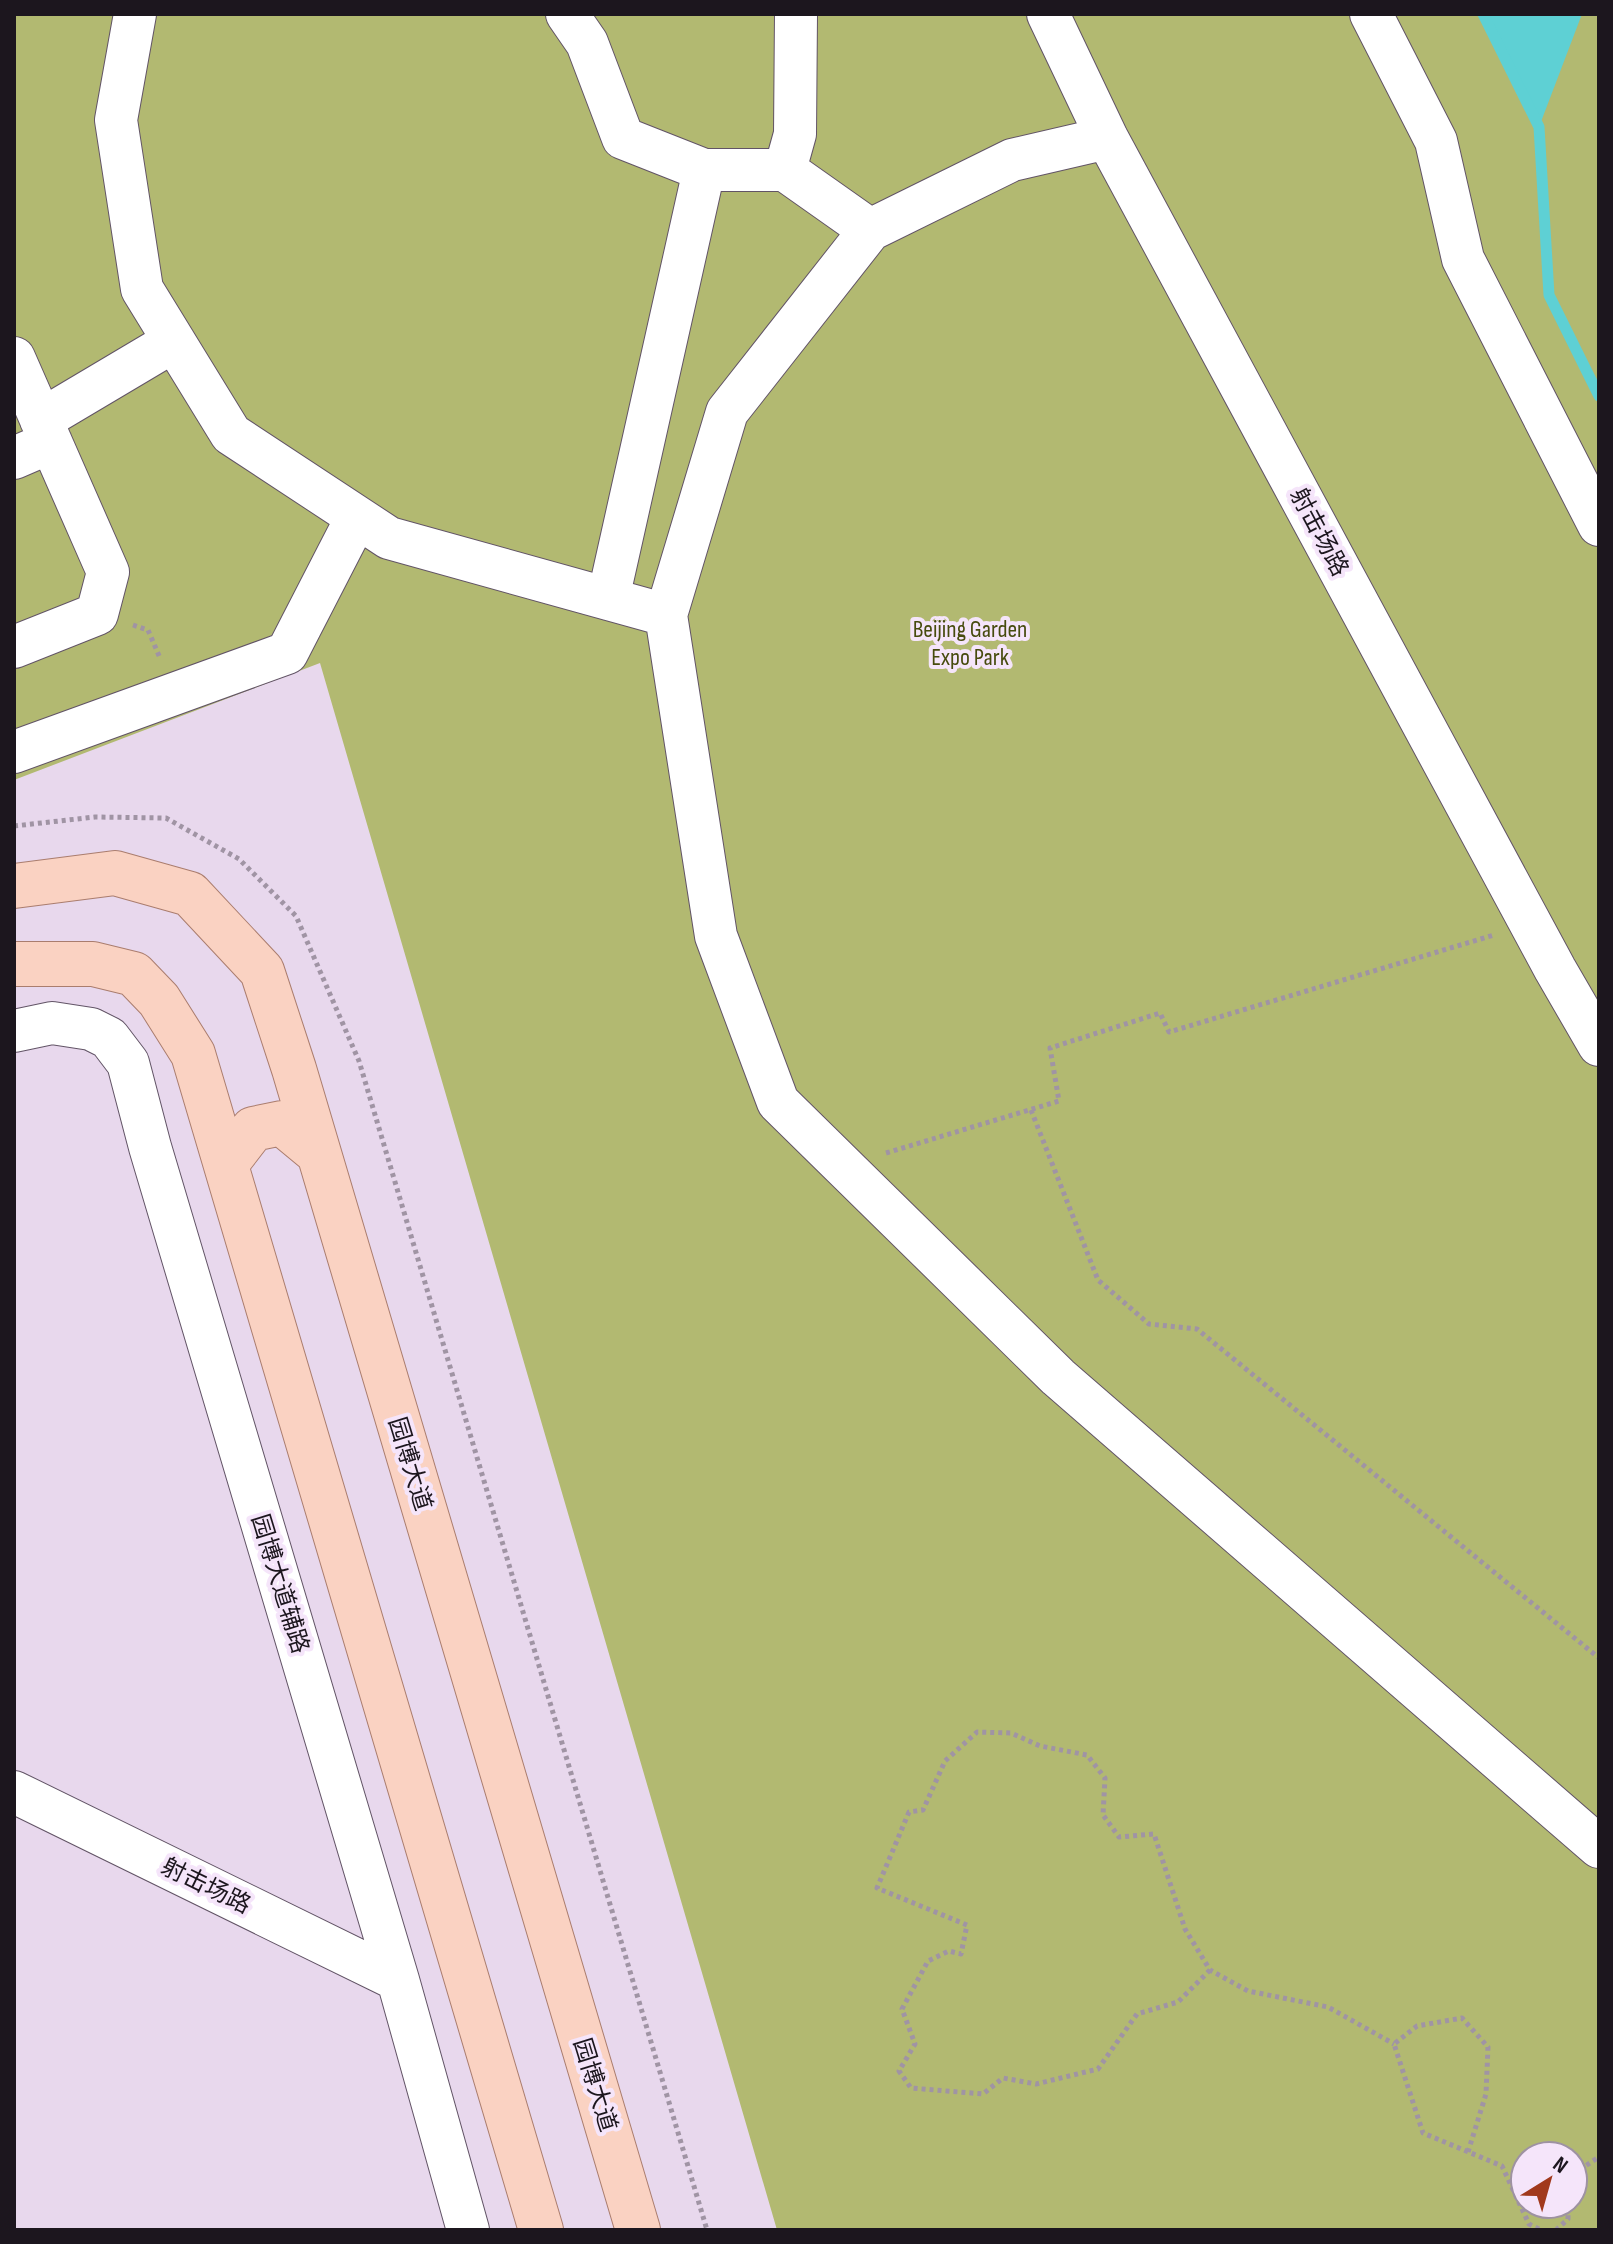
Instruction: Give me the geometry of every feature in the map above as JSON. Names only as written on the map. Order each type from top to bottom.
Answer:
[{"type":"main road","name":"园博大道","points":[[14,886],[115,873],[190,894],[262,971],[294,1069],[638,2230]]},
{"type":"main road","points":[[14,964],[93,964],[134,974],[159,1000],[193,1054],[541,2230]]},
{"type":"main road","points":[[226,1164],[253,1129],[282,1123],[317,1152]]},
{"type":"street","points":[[135,14],[116,120],[142,289],[231,434],[389,538],[666,615]]},
{"type":"street","points":[[567,14],[587,43],[623,138],[704,170],[785,170],[870,230]]},
{"type":"street","points":[[785,170],[795,134],[796,14]]},
{"type":"street","name":"射击场路","points":[[1048,14],[1107,138],[1599,1045]]},
{"type":"street","points":[[1371,14],[1436,141],[1463,259],[1599,525]]},
{"type":"street","points":[[1107,138],[1012,160],[870,230],[727,412],[666,615],[716,936],[778,1102],[1058,1377],[1599,1847]]},
{"type":"street","points":[[608,599],[704,170]]},
{"type":"street","points":[[35,440],[174,341]]},
{"type":"street","points":[[14,358],[35,440],[108,572],[97,614],[14,647]]},
{"type":"street","points":[[14,752],[287,653],[357,517]]},
{"type":"street","name":"园博大道辅路","points":[[14,1031],[52,1023],[91,1029],[109,1038],[128,1063],[398,1980],[468,2230]]},
{"type":"street","name":"射击场路","points":[[14,1792],[398,1980]]},
{"type":"path","points":[[97,614],[148,630],[175,693]]},
{"type":"path","points":[[843,1166],[1059,1101],[1050,1048],[1160,1013],[1169,1032],[1531,924]]},
{"type":"path","points":[[1031,1110],[1098,1280],[1149,1324],[1197,1329],[1599,1658]]},
{"type":"path","points":[[1210,1970],[1178,2002],[1137,2014],[1098,2069],[1036,2084],[1003,2078],[983,2094],[911,2088],[899,2071],[915,2044],[902,2009],[928,1961],[949,1951],[961,1954],[967,1925],[877,1888],[909,1812],[923,1810],[945,1761],[977,1732],[1011,1733],[1040,1746],[1087,1755],[1105,1778],[1103,1815],[1119,1837],[1154,1834],[1185,1929],[1210,1970],[1248,1991],[1328,2007],[1394,2044],[1423,2133],[1502,2166],[1529,2224],[1541,2230]]},
{"type":"path","points":[[1394,2044],[1417,2026],[1462,2018],[1488,2047],[1486,2094],[1468,2152]]},
{"type":"green space","name":"Beijing Garden Expo Park","points":[[14,14],[1599,14],[1599,2230],[777,2230],[320,663],[14,780]]},
{"type":"shaded area","points":[[1483,14],[1582,14],[1539,127]]},
{"type":"waterway","points":[[1483,14],[1539,127],[1549,295],[1599,396]]}]
